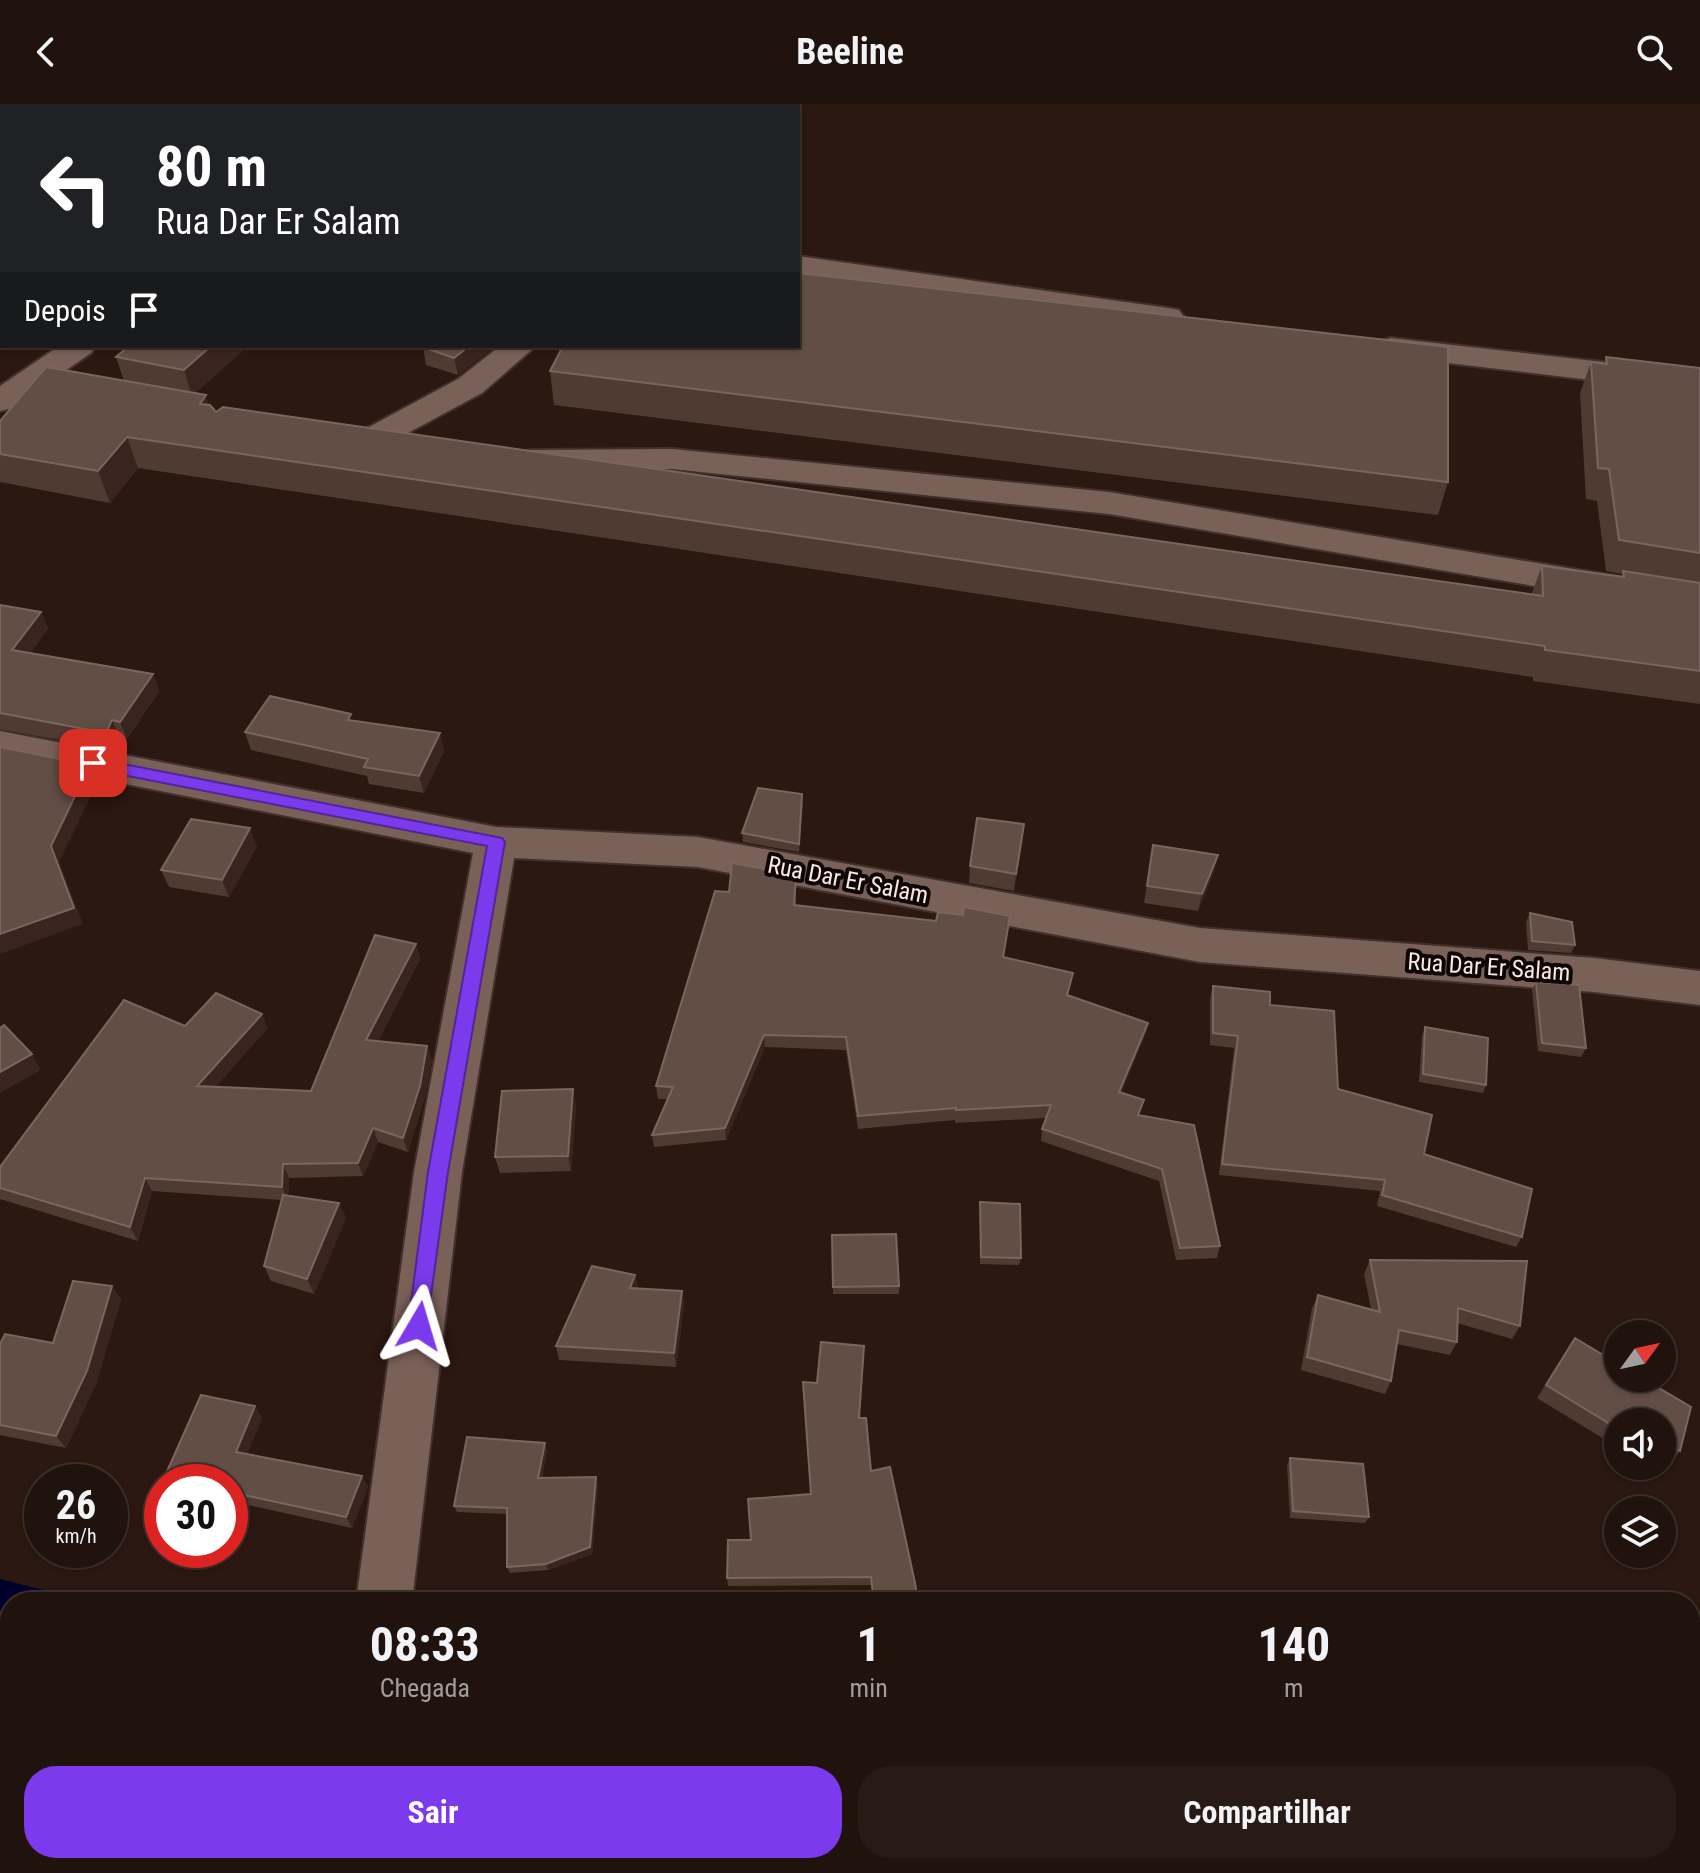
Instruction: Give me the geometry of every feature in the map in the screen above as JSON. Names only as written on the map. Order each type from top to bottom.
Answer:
[{"type":"street","points":[[800,265],[1201,322]]},
{"type":"street","points":[[1358,343],[1700,383]]},
{"type":"street","points":[[0,401],[77,348]]},
{"type":"street","points":[[413,449],[353,438],[470,386],[518,348]]},
{"type":"street","points":[[42,373],[81,386]]},
{"type":"street","points":[[504,461],[672,459],[1109,503],[1700,602]]},
{"type":"street","name":"Rua Dar Er Salam","points":[[0,745],[496,842],[698,852],[1200,945],[1594,975],[1700,988]]},
{"type":"street","points":[[385,1592],[438,1172],[496,842]]},
{"type":"water","points":[[0,1579],[51,1592],[0,1592]]},
{"type":"building","points":[[800,273],[1448,347],[1448,482],[550,371],[562,348],[800,348]]},
{"type":"building","points":[[127,348],[209,348],[184,370],[116,357]]},
{"type":"building","points":[[426,348],[466,348],[454,358]]},
{"type":"building","points":[[1606,357],[1700,368],[1700,553],[1619,540],[1609,469],[1598,468],[1591,362],[1607,364]]},
{"type":"building","points":[[46,367],[206,395],[200,404],[210,405],[216,412],[223,407],[1543,596],[1542,566],[1624,577],[1623,571],[1700,583],[1700,671],[127,437],[98,471],[0,454],[0,421]]},
{"type":"building","points":[[0,605],[41,612],[12,650],[153,674],[120,722],[112,720],[106,733],[0,713]]},
{"type":"building","points":[[270,696],[351,714],[348,720],[440,733],[419,776],[364,767],[368,759],[245,732]]},
{"type":"building","points":[[0,747],[90,765],[51,846],[74,908],[0,934]]},
{"type":"building","points":[[758,788],[802,794],[799,844],[742,833]]},
{"type":"building","points":[[977,818],[1024,824],[1016,874],[970,866]]},
{"type":"building","points":[[191,819],[250,828],[222,880],[161,870]]},
{"type":"building","points":[[1153,845],[1218,855],[1202,894],[1147,886]]},
{"type":"building","points":[[732,863],[796,875],[794,905],[936,921],[938,912],[963,915],[964,907],[1010,916],[1003,957],[1073,973],[1067,995],[1148,1023],[1119,1092],[1144,1100],[1138,1115],[1194,1125],[1220,1246],[1180,1248],[1162,1169],[1042,1129],[1051,1105],[956,1108],[858,1116],[846,1037],[764,1035],[725,1128],[652,1135],[673,1087],[656,1086],[715,891],[729,892]]},
{"type":"building","points":[[1530,913],[1572,922],[1575,945],[1532,941]]},
{"type":"building","points":[[375,935],[416,944],[366,1040],[427,1046],[420,1086],[403,1138],[373,1128],[358,1163],[283,1164],[282,1187],[145,1178],[130,1227],[0,1188],[0,1167],[124,1000],[185,1026],[216,993],[262,1014],[197,1086],[311,1091]]},
{"type":"building","points":[[1536,982],[1579,985],[1586,1048],[1542,1043]]},
{"type":"building","points":[[1213,986],[1270,992],[1270,1005],[1334,1011],[1338,1089],[1432,1115],[1424,1154],[1532,1189],[1522,1237],[1382,1195],[1385,1180],[1222,1164],[1238,1036],[1213,1033]]},
{"type":"building","points":[[4,1025],[32,1054],[0,1072],[0,1028]]},
{"type":"building","points":[[1425,1027],[1488,1038],[1486,1085],[1423,1074]]},
{"type":"building","points":[[573,1089],[568,1156],[495,1157],[502,1091]]},
{"type":"building","points":[[283,1195],[339,1203],[307,1279],[264,1266]]},
{"type":"building","points":[[980,1202],[1020,1204],[1021,1258],[981,1257]]},
{"type":"building","points":[[896,1234],[899,1286],[833,1287],[832,1235]]},
{"type":"building","points":[[1370,1260],[1527,1261],[1520,1326],[1458,1308],[1457,1342],[1399,1330],[1391,1381],[1307,1357],[1318,1295],[1380,1312]]},
{"type":"building","points":[[592,1266],[635,1275],[630,1288],[682,1291],[674,1353],[556,1346]]},
{"type":"building","points":[[73,1281],[112,1286],[87,1371],[56,1436],[0,1425],[0,1344],[5,1334],[53,1343]]},
{"type":"building","points":[[1575,1338],[1604,1356],[1604,1392],[1666,1392],[1691,1407],[1680,1451],[1676,1449],[1676,1408],[1604,1408],[1604,1420],[1546,1385]]},
{"type":"building","points":[[821,1342],[864,1346],[859,1418],[866,1418],[871,1471],[890,1467],[916,1592],[873,1592],[871,1577],[727,1578],[728,1540],[751,1540],[748,1499],[811,1494],[803,1382],[817,1383]]},
{"type":"building","points":[[201,1395],[255,1406],[236,1452],[362,1476],[346,1517],[248,1496],[248,1464],[170,1464]]},
{"type":"building","points":[[467,1437],[545,1443],[538,1478],[596,1477],[590,1547],[546,1564],[507,1567],[507,1508],[454,1506]]},
{"type":"building","points":[[1290,1458],[1363,1464],[1369,1517],[1293,1511]]},
{"type":"route","points":[[93,763],[496,842],[438,1172],[419,1326]]}]
